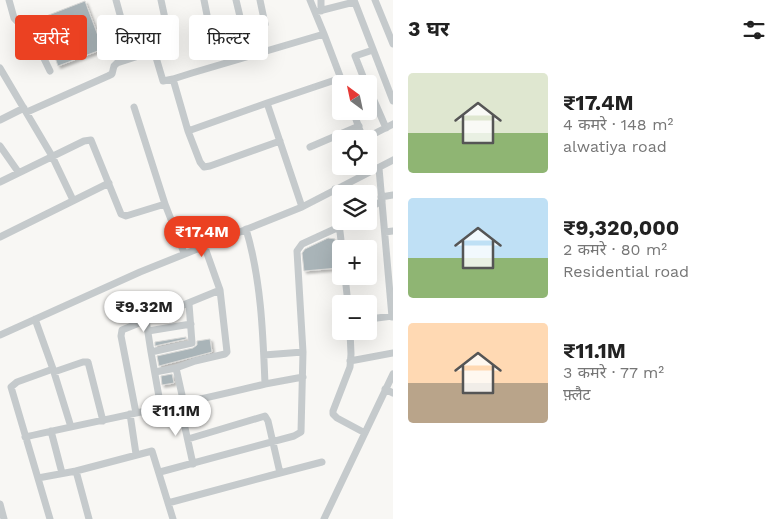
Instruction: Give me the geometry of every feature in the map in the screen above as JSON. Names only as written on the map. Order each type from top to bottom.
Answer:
[{"type":"street","points":[[9,0],[14,18],[35,40],[50,70]]},
{"type":"street","points":[[116,0],[120,15]]},
{"type":"street","points":[[161,0],[164,15]]},
{"type":"street","points":[[204,0],[207,15]]},
{"type":"street","points":[[236,0],[240,15]]},
{"type":"street","points":[[260,0],[263,15]]},
{"type":"street","points":[[310,0],[318,12],[340,75]]},
{"type":"street","points":[[318,12],[321,0]]},
{"type":"street","points":[[376,0],[393,44]]},
{"type":"street","points":[[318,12],[354,1],[393,101]]},
{"type":"street","points":[[0,120],[108,76],[113,72],[114,66],[117,63],[151,52],[155,54],[163,81],[324,34]]},
{"type":"street","points":[[362,75],[355,56],[373,50]]},
{"type":"street","points":[[0,68],[52,156],[73,200]]},
{"type":"street","points":[[173,79],[188,130],[200,162],[204,167],[280,140]]},
{"type":"street","points":[[188,130],[267,103],[332,84]]},
{"type":"street","points":[[267,103],[302,206]]},
{"type":"street","points":[[377,132],[389,126],[378,106]]},
{"type":"street","points":[[134,107],[165,204],[184,253]]},
{"type":"street","points":[[357,120],[360,130]]},
{"type":"street","points":[[310,146],[359,126]]},
{"type":"street","points":[[0,182],[84,141],[91,140],[122,215],[165,204]]},
{"type":"street","points":[[0,146],[19,173]]},
{"type":"street","points":[[377,318],[393,316],[389,232],[377,169],[393,160]]},
{"type":"street","points":[[345,185],[365,175]]},
{"type":"street","points":[[0,237],[109,183]]},
{"type":"street","points":[[0,334],[184,253],[302,206],[332,191]]},
{"type":"street","points":[[377,202],[393,195]]},
{"type":"street","points":[[160,472],[294,436],[301,432],[303,352],[298,251],[302,244],[332,228]]},
{"type":"street","points":[[246,229],[256,265],[265,384]]},
{"type":"street","points":[[155,372],[176,368],[195,360],[223,355],[227,352],[220,290],[204,245]]},
{"type":"street","points":[[136,454],[133,413],[121,333],[125,328],[220,290]]},
{"type":"street","points":[[151,352],[192,343],[189,304]]},
{"type":"street","points":[[35,319],[54,370],[71,427]]},
{"type":"street","points":[[146,320],[162,408]]},
{"type":"street","points":[[148,331],[191,324]]},
{"type":"street","points":[[350,340],[348,373],[332,411],[333,414],[365,433]]},
{"type":"street","points":[[264,355],[303,352]]},
{"type":"street","points":[[350,361],[393,353]]},
{"type":"street","points":[[50,519],[11,387],[17,382],[54,370],[88,362],[103,421]]},
{"type":"street","points":[[176,368],[193,464]]},
{"type":"street","points":[[324,519],[393,374]]},
{"type":"street","points":[[25,437],[133,413],[182,405],[265,384],[303,377]]},
{"type":"street","points":[[385,389],[393,393]]},
{"type":"street","points":[[188,439],[262,416],[267,418],[280,473]]},
{"type":"street","points":[[51,431],[62,474]]},
{"type":"street","points":[[38,478],[76,471],[152,451],[173,519]]},
{"type":"street","points":[[168,503],[322,462]]},
{"type":"street","points":[[76,471],[89,519]]},
{"type":"street","points":[[0,504],[4,519]]},
{"type":"building","points":[[85,1],[97,33],[97,51],[87,55],[87,15],[49,15]]},
{"type":"building","points":[[56,60],[74,60],[58,66]]},
{"type":"building","points":[[328,238],[335,239],[332,240],[332,269],[304,271],[302,253],[305,249]]},
{"type":"building","points":[[186,337],[186,339],[155,346],[155,342]]},
{"type":"building","points":[[210,339],[212,352],[159,366],[157,356],[193,348],[197,345],[197,341]]},
{"type":"building","points":[[172,374],[174,383],[162,385],[161,376]]}]
